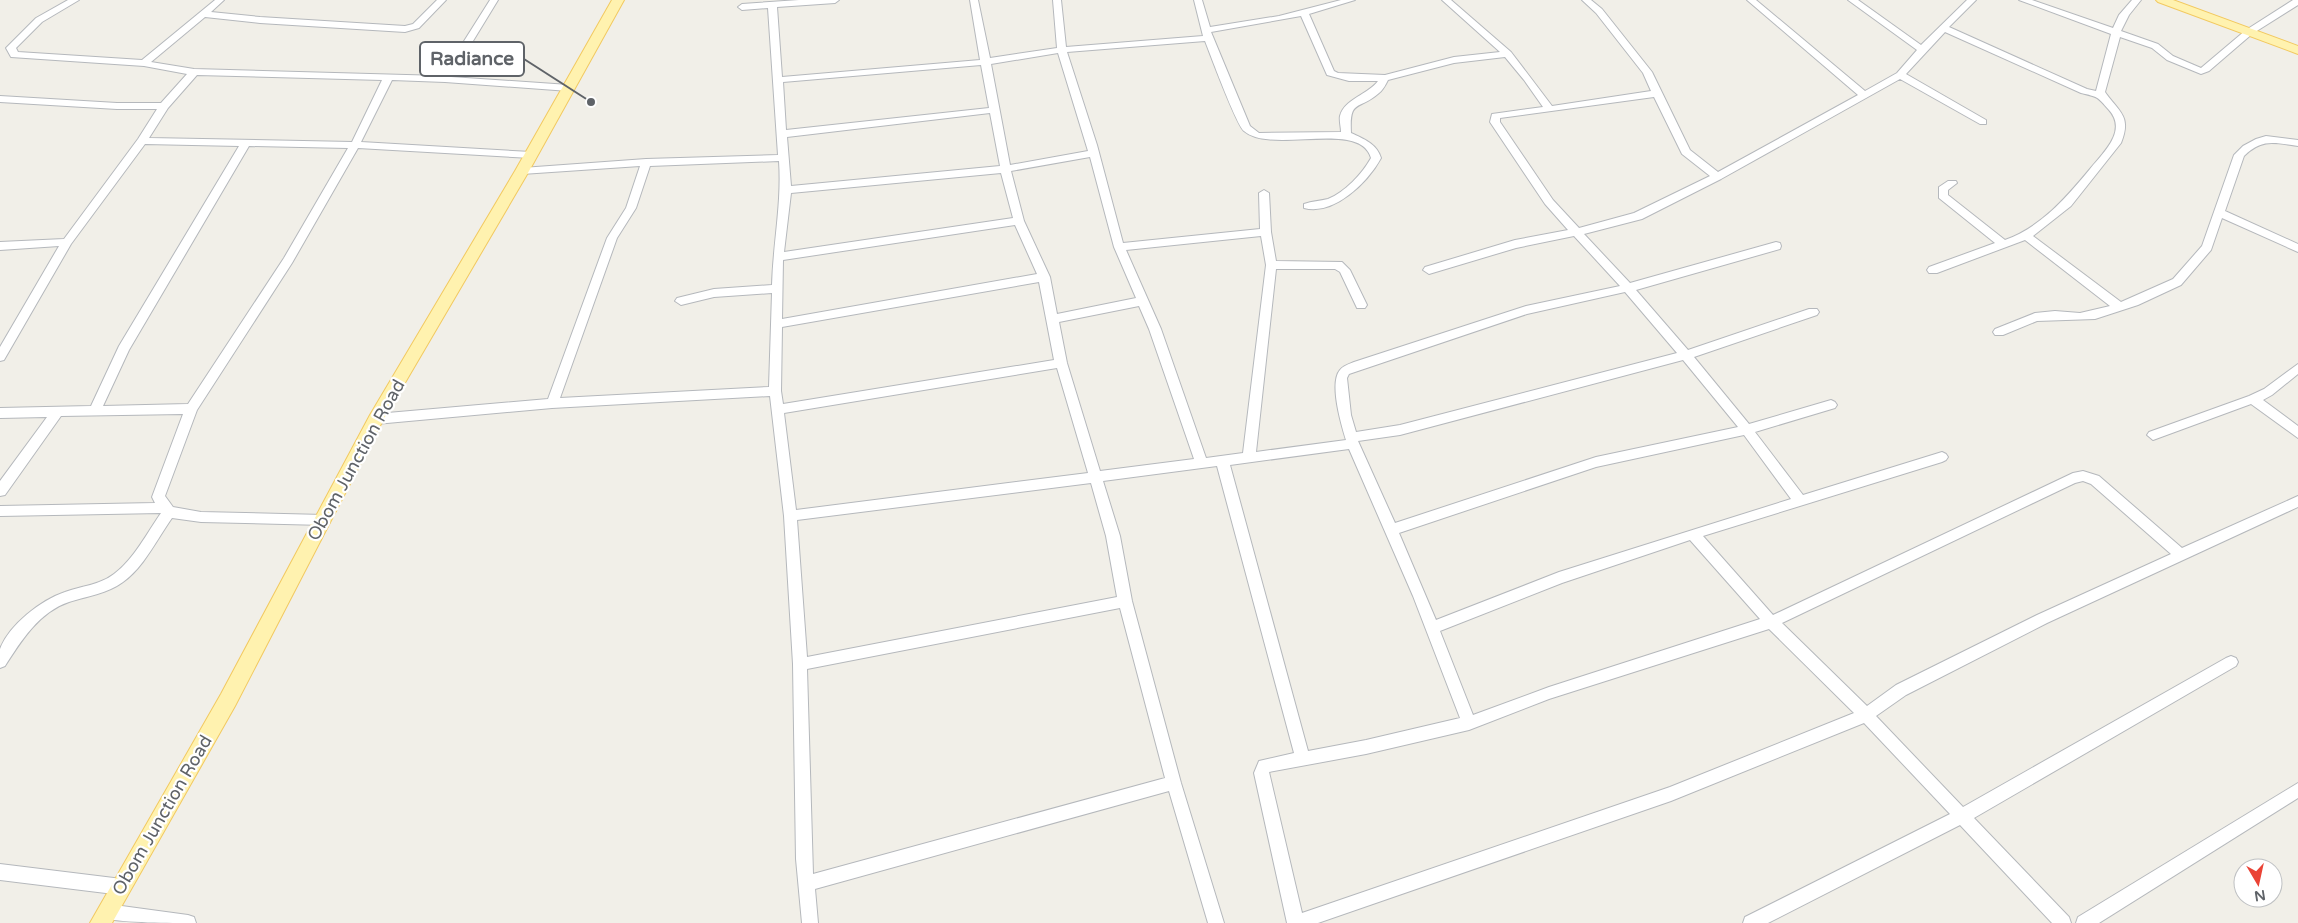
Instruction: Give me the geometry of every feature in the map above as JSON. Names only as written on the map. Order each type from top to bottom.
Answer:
[{"type":"main road","name":"Obom Junction Road","points":[[104,918],[228,700],[376,420],[522,171],[617,0]]},
{"type":"main road","points":[[2162,0],[2298,50]]},
{"type":"street","points":[[75,0],[39,20],[10,48],[11,52],[14,55],[144,64],[194,72],[445,79],[569,88]]},
{"type":"street","points":[[144,64],[220,0]]},
{"type":"street","points":[[205,14],[260,20],[406,29],[416,26],[442,0]]},
{"type":"street","points":[[445,79],[494,0]]},
{"type":"street","points":[[608,0],[617,0]]},
{"type":"street","points":[[742,7],[835,0]]},
{"type":"street","points":[[974,0],[1004,168],[1019,221],[1044,277],[1062,363],[1113,536],[1125,601],[1174,783],[1216,923]]},
{"type":"street","points":[[1057,0],[1062,50],[1119,247],[1155,329],[1201,462]]},
{"type":"street","points":[[1198,0],[1207,34],[1246,128],[1257,136],[1346,135],[1362,142],[1374,151],[1376,158],[1372,166],[1352,189],[1338,200],[1308,206]]},
{"type":"street","points":[[778,80],[985,62],[1062,50],[1207,34],[1306,14],[1351,0]]},
{"type":"street","points":[[1446,0],[1481,27],[1508,54],[1534,84],[1549,108]]},
{"type":"street","points":[[1586,0],[1600,11],[1647,72],[1686,152],[1716,177]]},
{"type":"street","points":[[1751,0],[1865,96]]},
{"type":"street","points":[[1852,0],[1922,50]]},
{"type":"street","points":[[1429,270],[1515,244],[1599,227],[1638,216],[1716,177],[1900,75],[1972,0]]},
{"type":"street","points":[[2023,0],[2117,31],[2155,46],[2170,58],[2201,71],[2206,69],[2249,32],[2298,1]]},
{"type":"street","points":[[2102,95],[2100,92],[2108,72],[2117,31],[2124,14],[2137,0]]},
{"type":"street","points":[[772,5],[786,190],[778,257],[775,391],[790,516],[800,664],[804,859],[810,923]]},
{"type":"street","points":[[1306,14],[1330,74],[1335,77],[1385,78],[1454,60],[1508,54]]},
{"type":"street","points":[[1933,270],[2026,236],[2067,204],[2116,143],[2121,132],[2121,119],[2117,110],[2102,95],[2084,91],[1944,28]]},
{"type":"street","points":[[0,358],[12,333],[67,242],[142,141],[164,106],[194,72]]},
{"type":"street","points":[[1900,75],[1983,122]]},
{"type":"street","points":[[167,510],[158,497],[191,409],[288,260],[355,144],[388,78]]},
{"type":"street","points":[[1346,135],[1345,115],[1353,104],[1376,91],[1385,78]]},
{"type":"street","points":[[1658,93],[1503,114],[1495,116],[1495,122],[1549,202],[1687,355],[1748,429],[1800,501]]},
{"type":"street","points":[[0,99],[118,106],[164,106]]},
{"type":"street","points":[[782,134],[994,110]]},
{"type":"street","points":[[1999,332],[2035,317],[2095,315],[2119,307],[2177,282],[2207,247],[2238,155],[2249,144],[2258,140],[2298,143]]},
{"type":"street","points":[[142,141],[245,144],[355,144],[531,154]]},
{"type":"street","points":[[94,412],[123,349],[245,144]]},
{"type":"street","points":[[786,190],[1004,168],[1093,153]]},
{"type":"street","points":[[522,171],[646,162],[784,158]]},
{"type":"street","points":[[552,403],[612,238],[631,208],[646,162]]},
{"type":"street","points":[[1952,182],[1943,189],[1943,196],[2004,244]]},
{"type":"street","points":[[1249,457],[1272,265],[1266,232],[1264,193]]},
{"type":"street","points":[[2219,212],[2298,248]]},
{"type":"street","points":[[778,257],[1019,221]]},
{"type":"street","points":[[1119,247],[1266,232]]},
{"type":"street","points":[[2026,236],[2119,307]]},
{"type":"street","points":[[0,246],[67,242]]},
{"type":"street","points":[[1469,722],[1432,628],[1352,441],[1345,414],[1341,378],[1345,371],[1358,365],[1526,310],[1628,288],[1776,246]]},
{"type":"street","points":[[1272,265],[1338,265],[1344,270],[1360,305]]},
{"type":"street","points":[[776,324],[1044,277]]},
{"type":"street","points":[[682,301],[714,293],[777,289]]},
{"type":"street","points":[[1052,319],[1142,301]]},
{"type":"street","points":[[790,516],[1249,457],[1352,441],[1687,355],[1812,312]]},
{"type":"street","points":[[0,334],[12,333]]},
{"type":"street","points":[[777,410],[1062,363]]},
{"type":"street","points":[[2153,435],[2253,399],[2268,392],[2298,368]]},
{"type":"street","points":[[376,420],[552,403],[775,391]]},
{"type":"street","points":[[2253,399],[2298,433]]},
{"type":"street","points":[[1391,530],[1596,462],[1748,429],[1832,405]]},
{"type":"street","points":[[0,413],[191,409]]},
{"type":"street","points":[[0,491],[58,411]]},
{"type":"street","points":[[1432,628],[1559,578],[1693,534],[1942,457]]},
{"type":"street","points":[[1222,460],[1303,759]]},
{"type":"street","points":[[2180,554],[2095,480],[2083,476],[2064,483],[1771,622],[1549,693],[1469,722],[1366,747],[1264,766],[1261,773],[1296,923],[1671,794],[1866,715],[1902,690],[2042,619],[2298,501]]},
{"type":"street","points":[[0,662],[21,628],[39,611],[65,597],[104,587],[123,575],[167,510]]},
{"type":"street","points":[[0,511],[167,510],[201,517],[324,520]]},
{"type":"street","points":[[1693,534],[1771,622],[1866,715],[2063,923]]},
{"type":"street","points":[[800,664],[1125,601]]},
{"type":"street","points":[[1751,923],[1962,816],[2231,662]]},
{"type":"street","points":[[806,884],[1174,783]]},
{"type":"street","points":[[2084,923],[2298,790]]},
{"type":"street","points":[[0,872],[122,887]]},
{"type":"street","points":[[104,918],[188,923]]},
{"type":"place","name":"Radiance","points":[[591,102]]}]
